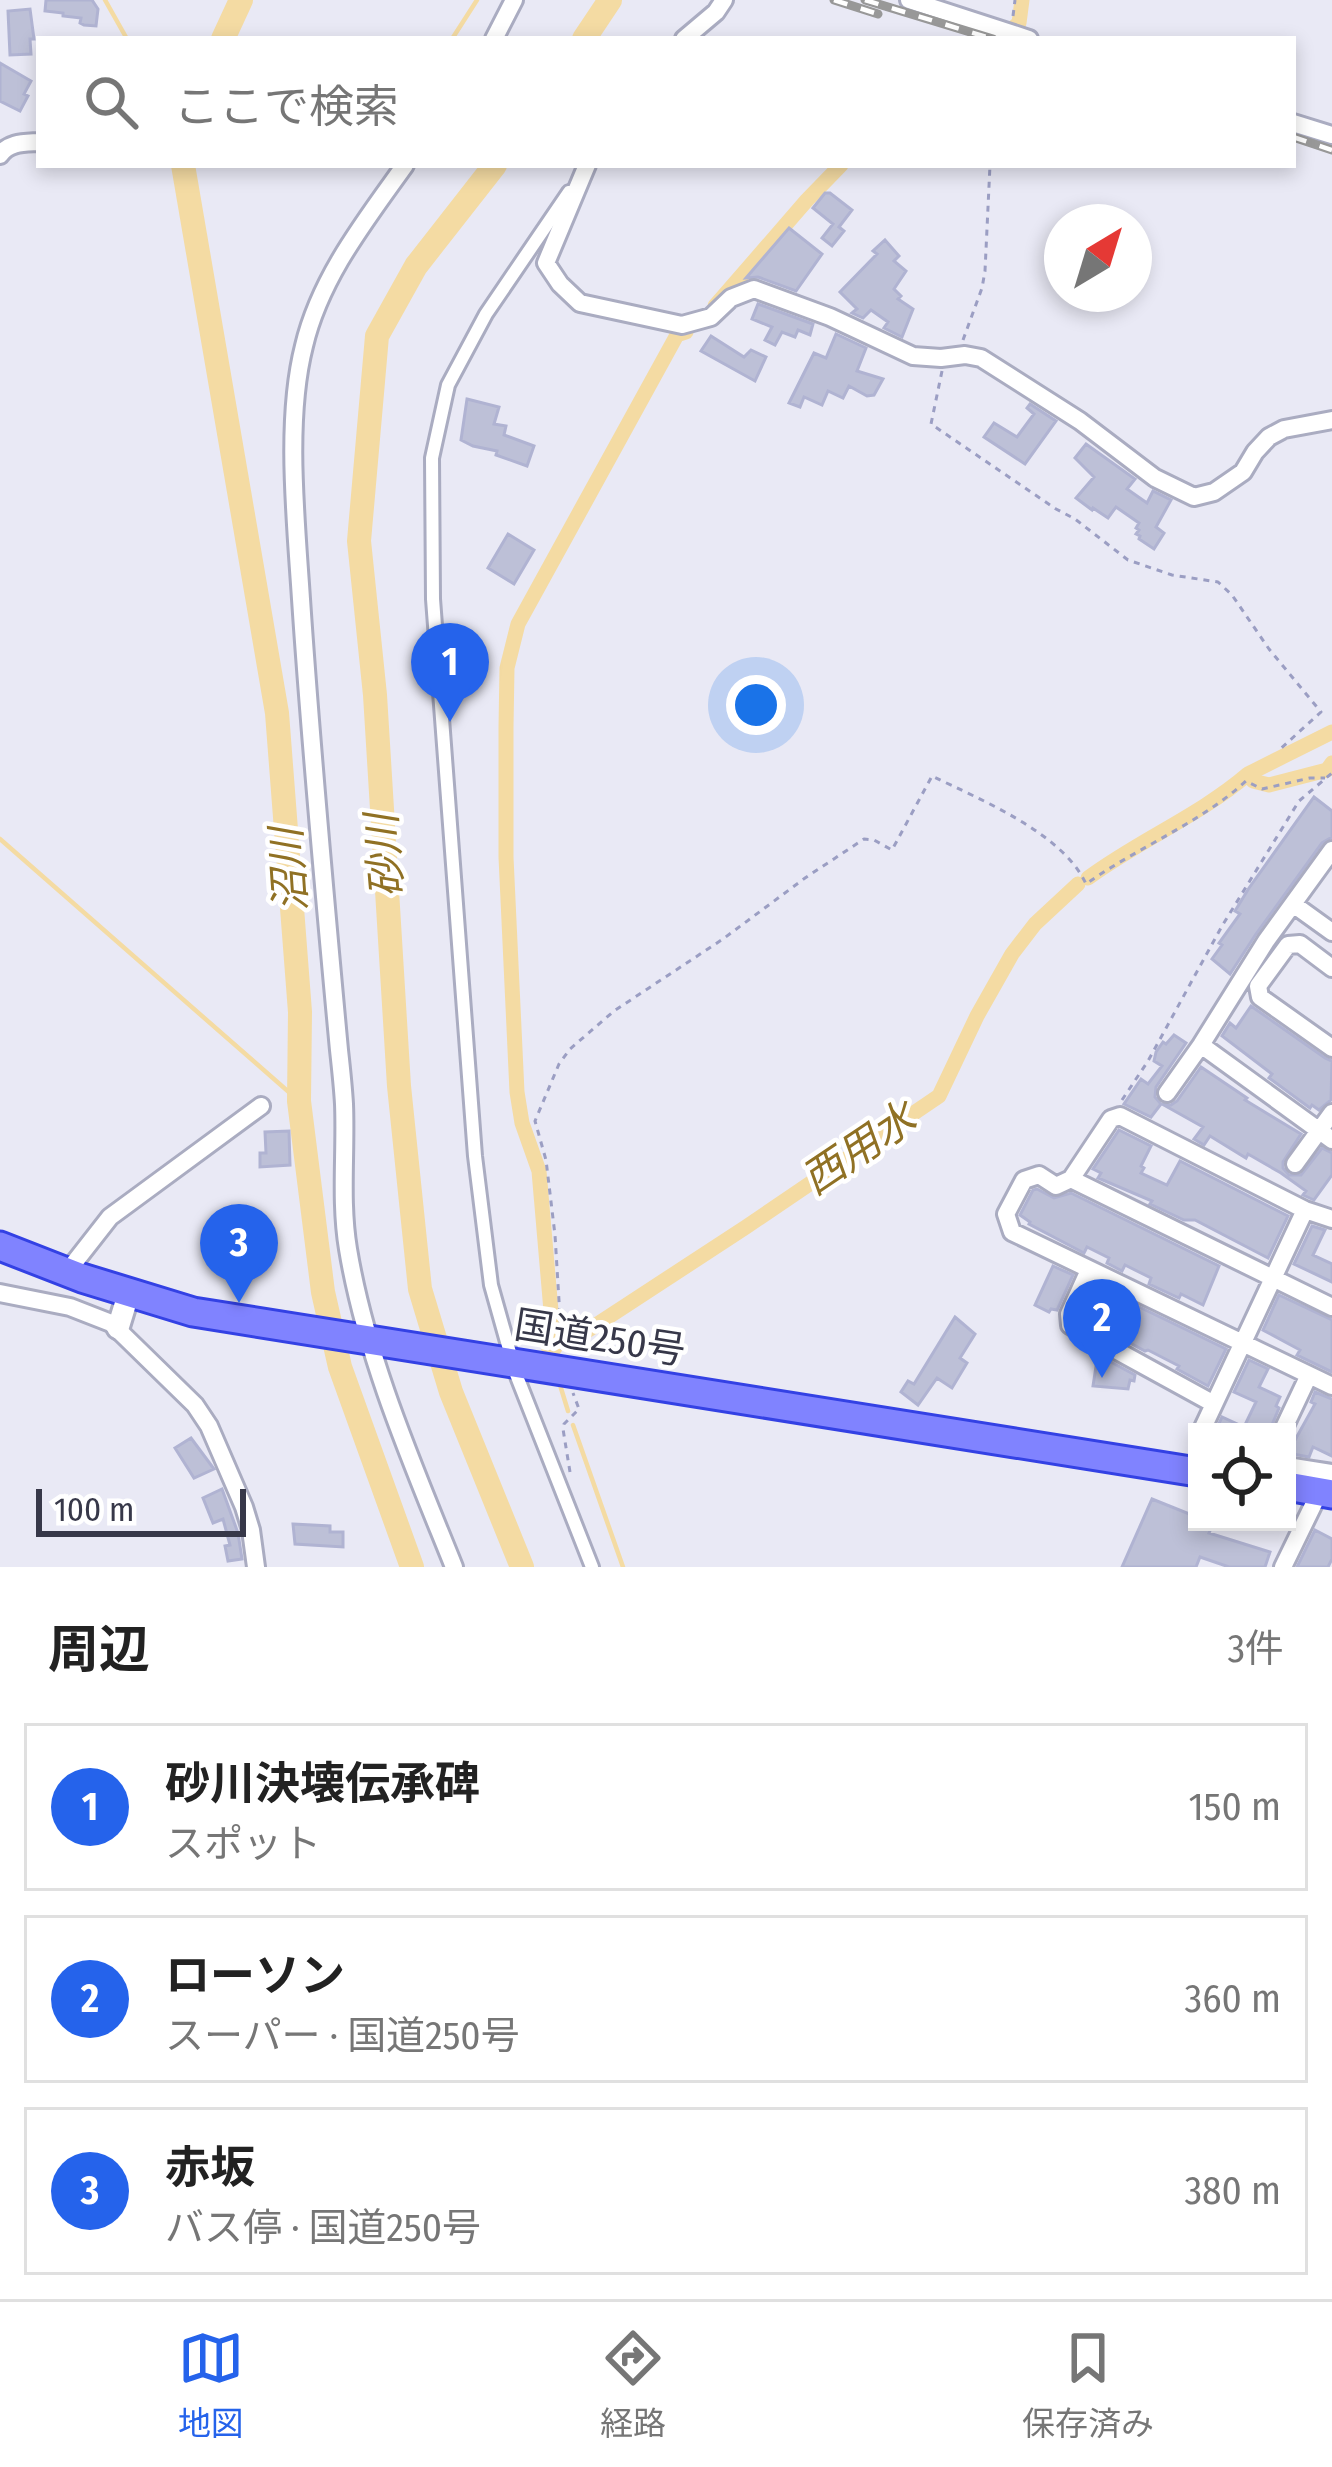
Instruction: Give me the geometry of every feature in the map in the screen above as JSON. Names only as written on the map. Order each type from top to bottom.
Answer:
[{"type":"highway","name":"国道250号","points":[[0,1246],[68,1273],[194,1312],[1188,1471]]},
{"type":"highway","points":[[1296,1486],[1328,1486]]},
{"type":"street","points":[[496,36],[514,0]]},
{"type":"street","points":[[688,36],[724,0]]},
{"type":"street","points":[[908,0],[1020,36]]},
{"type":"street","points":[[1296,124],[1332,135]]},
{"type":"street","points":[[0,155],[19,143],[36,142]]},
{"type":"street","points":[[403,168],[340,260],[313,312],[302,351],[294,404],[299,558],[311,750],[344,1106],[342,1188],[348,1250],[368,1341],[454,1567]]},
{"type":"street","points":[[583,168],[546,263],[580,302],[682,325],[711,317],[731,298],[754,289],[914,356],[981,358],[1080,421],[1155,478],[1194,497],[1214,492],[1243,472],[1269,437],[1284,429],[1332,420]]},
{"type":"street","points":[[583,168],[486,314],[448,385],[433,458],[433,599],[479,1201],[491,1285],[512,1363],[592,1567]]},
{"type":"street","points":[[1167,1093],[1332,850]]},
{"type":"street","points":[[1293,904],[1332,932]]},
{"type":"street","points":[[1332,968],[1300,944],[1288,945],[1258,986],[1260,997],[1332,1048]]},
{"type":"street","points":[[1201,1045],[1326,1135]]},
{"type":"street","points":[[68,1273],[110,1217],[261,1106]]},
{"type":"street","points":[[1295,1164],[1326,1135],[1332,1113]]},
{"type":"street","points":[[1332,1220],[1120,1116],[1112,1118],[1070,1179],[1055,1186],[1039,1175],[1024,1180],[1006,1214],[1012,1232],[1332,1386]]},
{"type":"street","points":[[1070,1179],[1332,1307]]},
{"type":"street","points":[[1205,1423],[1305,1210]]},
{"type":"street","points":[[1089,1270],[1069,1314],[1070,1325],[1214,1404]]},
{"type":"street","points":[[118,1328],[129,1292]]},
{"type":"street","points":[[0,1293],[70,1307],[118,1328],[195,1405],[244,1507],[256,1567]]},
{"type":"street","points":[[1286,1423],[1309,1375]]},
{"type":"street","points":[[1283,1567],[1328,1486],[1296,1470]]},
{"type":"path","points":[[991,168],[982,288],[942,374],[931,424],[1076,519],[1128,560],[1218,582],[1232,595],[1321,712],[1278,751]]},
{"type":"path","points":[[1116,1118],[1114,1112],[1258,866],[1299,801],[1332,773]]},
{"type":"path","points":[[564,1358],[546,1160],[535,1121],[570,1048],[614,1011],[864,839],[892,850],[932,776],[1052,842],[1086,884],[1121,859],[1221,805],[1246,782],[1262,789],[1325,778]]},
{"type":"path","points":[[571,1388],[579,1409],[563,1429],[571,1478]]},
{"type":"building","points":[[46,0],[92,0],[98,9],[96,26],[45,11]]},
{"type":"building","points":[[30,9],[31,54],[10,55],[8,11]]},
{"type":"building","points":[[0,63],[31,81],[20,111],[0,101]]},
{"type":"building","points":[[825,193],[852,210],[832,246],[822,238],[833,224],[813,208]]},
{"type":"building","points":[[789,228],[822,254],[796,291],[758,277],[746,278]]},
{"type":"building","points":[[885,240],[899,256],[894,261],[906,271],[894,289],[901,296],[898,299],[913,309],[902,337],[884,328],[888,322],[871,310],[863,318],[852,313],[857,309],[840,292]]},
{"type":"building","points":[[758,304],[813,324],[810,335],[798,330],[795,337],[782,332],[775,345],[765,340],[772,327],[752,319]]},
{"type":"building","points":[[836,334],[866,348],[857,371],[883,379],[874,395],[849,386],[843,398],[828,391],[822,405],[804,397],[800,407],[789,403],[814,353],[826,358]]},
{"type":"building","points":[[711,336],[744,357],[751,350],[766,357],[755,381],[701,351]]},
{"type":"building","points":[[467,399],[499,407],[494,424],[506,426],[504,435],[534,446],[527,466],[461,440]]},
{"type":"building","points":[[1030,404],[1056,421],[1025,464],[984,437],[994,423],[1017,437],[1034,414],[1027,408]]},
{"type":"building","points":[[1086,444],[1135,479],[1127,489],[1147,503],[1153,491],[1171,500],[1156,527],[1164,533],[1154,549],[1136,534],[1139,523],[1116,507],[1108,518],[1076,498],[1094,477],[1075,458]]},
{"type":"building","points":[[508,534],[534,550],[514,584],[488,568]]},
{"type":"building","points":[[1314,797],[1332,811],[1332,837],[1322,843],[1230,974],[1212,959],[1219,943],[1240,914],[1235,911],[1249,888]]},
{"type":"building","points":[[1251,1006],[1332,1061],[1331,1100],[1319,1110],[1269,1078],[1272,1074],[1222,1036],[1230,1023],[1236,1028]]},
{"type":"building","points":[[1174,1035],[1186,1043],[1156,1087],[1155,1097],[1161,1104],[1151,1117],[1124,1104],[1141,1079],[1148,1084],[1162,1066],[1154,1061],[1156,1052]]},
{"type":"building","points":[[1201,1067],[1301,1134],[1283,1162],[1289,1175],[1301,1175],[1322,1148],[1332,1153],[1332,1175],[1314,1200],[1248,1154],[1246,1158],[1210,1136],[1204,1145],[1194,1139],[1203,1127],[1162,1104],[1177,1101]]},
{"type":"building","points":[[1119,1130],[1151,1146],[1141,1173],[1167,1185],[1180,1161],[1288,1216],[1268,1258],[1098,1178],[1101,1173],[1093,1169]]},
{"type":"building","points":[[289,1131],[290,1165],[260,1167],[260,1153],[266,1153],[265,1132]]},
{"type":"building","points":[[1037,1189],[1054,1198],[1071,1193],[1219,1266],[1203,1305],[1181,1294],[1179,1298],[1149,1284],[1151,1278],[1125,1265],[1122,1271],[1107,1263],[1109,1258],[1087,1247],[1084,1253],[1029,1224],[1020,1215]]},
{"type":"building","points":[[1312,1226],[1325,1230],[1313,1255],[1332,1264],[1332,1282],[1294,1264]]},
{"type":"building","points":[[1053,1266],[1073,1275],[1057,1310],[1049,1312],[1035,1305]]},
{"type":"building","points":[[1096,1286],[1226,1349],[1208,1386],[1177,1369],[1179,1366],[1082,1317]]},
{"type":"building","points":[[1279,1295],[1332,1320],[1332,1372],[1297,1355],[1300,1350],[1263,1330]]},
{"type":"building","points":[[955,1317],[975,1334],[960,1358],[967,1363],[952,1388],[937,1378],[918,1405],[901,1392],[908,1381],[914,1384]]},
{"type":"building","points":[[1097,1360],[1135,1375],[1134,1381],[1130,1380],[1128,1389],[1093,1386]]},
{"type":"building","points":[[1249,1360],[1268,1369],[1259,1387],[1280,1397],[1273,1423],[1246,1423],[1256,1402],[1234,1392]]},
{"type":"building","points":[[1315,1392],[1332,1399],[1332,1456],[1313,1447],[1309,1457],[1296,1455],[1296,1438],[1315,1404],[1311,1402]]},
{"type":"building","points":[[191,1438],[214,1469],[194,1478],[175,1448]]},
{"type":"building","points":[[222,1489],[242,1559],[228,1561],[225,1546],[230,1545],[223,1519],[213,1523],[203,1498]]},
{"type":"building","points":[[1152,1499],[1188,1513],[1188,1531],[1210,1531],[1270,1552],[1265,1567],[1229,1567],[1200,1557],[1196,1567],[1122,1567]]},
{"type":"building","points":[[293,1524],[330,1526],[330,1532],[343,1532],[343,1547],[295,1544]]},
{"type":"building","points":[[1315,1530],[1332,1539],[1332,1559],[1328,1567],[1297,1567]]},
{"type":"waterway","points":[[105,0],[125,36]]},
{"type":"waterway","name":"沼川","points":[[224,36],[241,0]]},
{"type":"waterway","points":[[454,36],[477,0]]},
{"type":"waterway","name":"砂川","points":[[586,36],[610,0]]},
{"type":"waterway","points":[[1014,27],[1019,23],[1022,0]]},
{"type":"waterway","points":[[23,151],[36,150]]},
{"type":"waterway","name":"沼川","points":[[184,168],[277,713],[300,1012],[299,1101],[323,1292],[340,1367],[412,1567]]},
{"type":"waterway","name":"砂川","points":[[493,168],[416,266],[377,336],[359,541],[375,695],[399,1086],[420,1289],[451,1392],[522,1567]]},
{"type":"waterway","points":[[715,306],[838,168]]},
{"type":"waterway","points":[[555,1348],[549,1350],[553,1334],[539,1171],[517,1092],[506,857],[507,668],[518,624],[677,335],[686,332]]},
{"type":"waterway","points":[[1248,774],[1332,732]]},
{"type":"waterway","name":"西用水","points":[[1088,878],[1210,803],[1248,774],[1253,781],[1269,785],[1327,770],[1332,763]]},
{"type":"waterway","points":[[0,839],[299,1101]]},
{"type":"waterway","name":"西用水","points":[[567,1344],[939,1096],[1012,954],[1035,924],[1078,884]]},
{"type":"waterway","points":[[560,1385],[568,1411]]},
{"type":"waterway","points":[[573,1425],[623,1567]]},
{"type":"railway","points":[[834,0],[878,14]]},
{"type":"railway","points":[[865,0],[983,36]]},
{"type":"railway","points":[[1296,138],[1332,150]]},
{"type":"place","name":"砂川決壊伝承碑","points":[[450,722]]},
{"type":"place","name":"赤坂","points":[[239,1303]]},
{"type":"place","name":"ローソン","points":[[1102,1378]]}]
